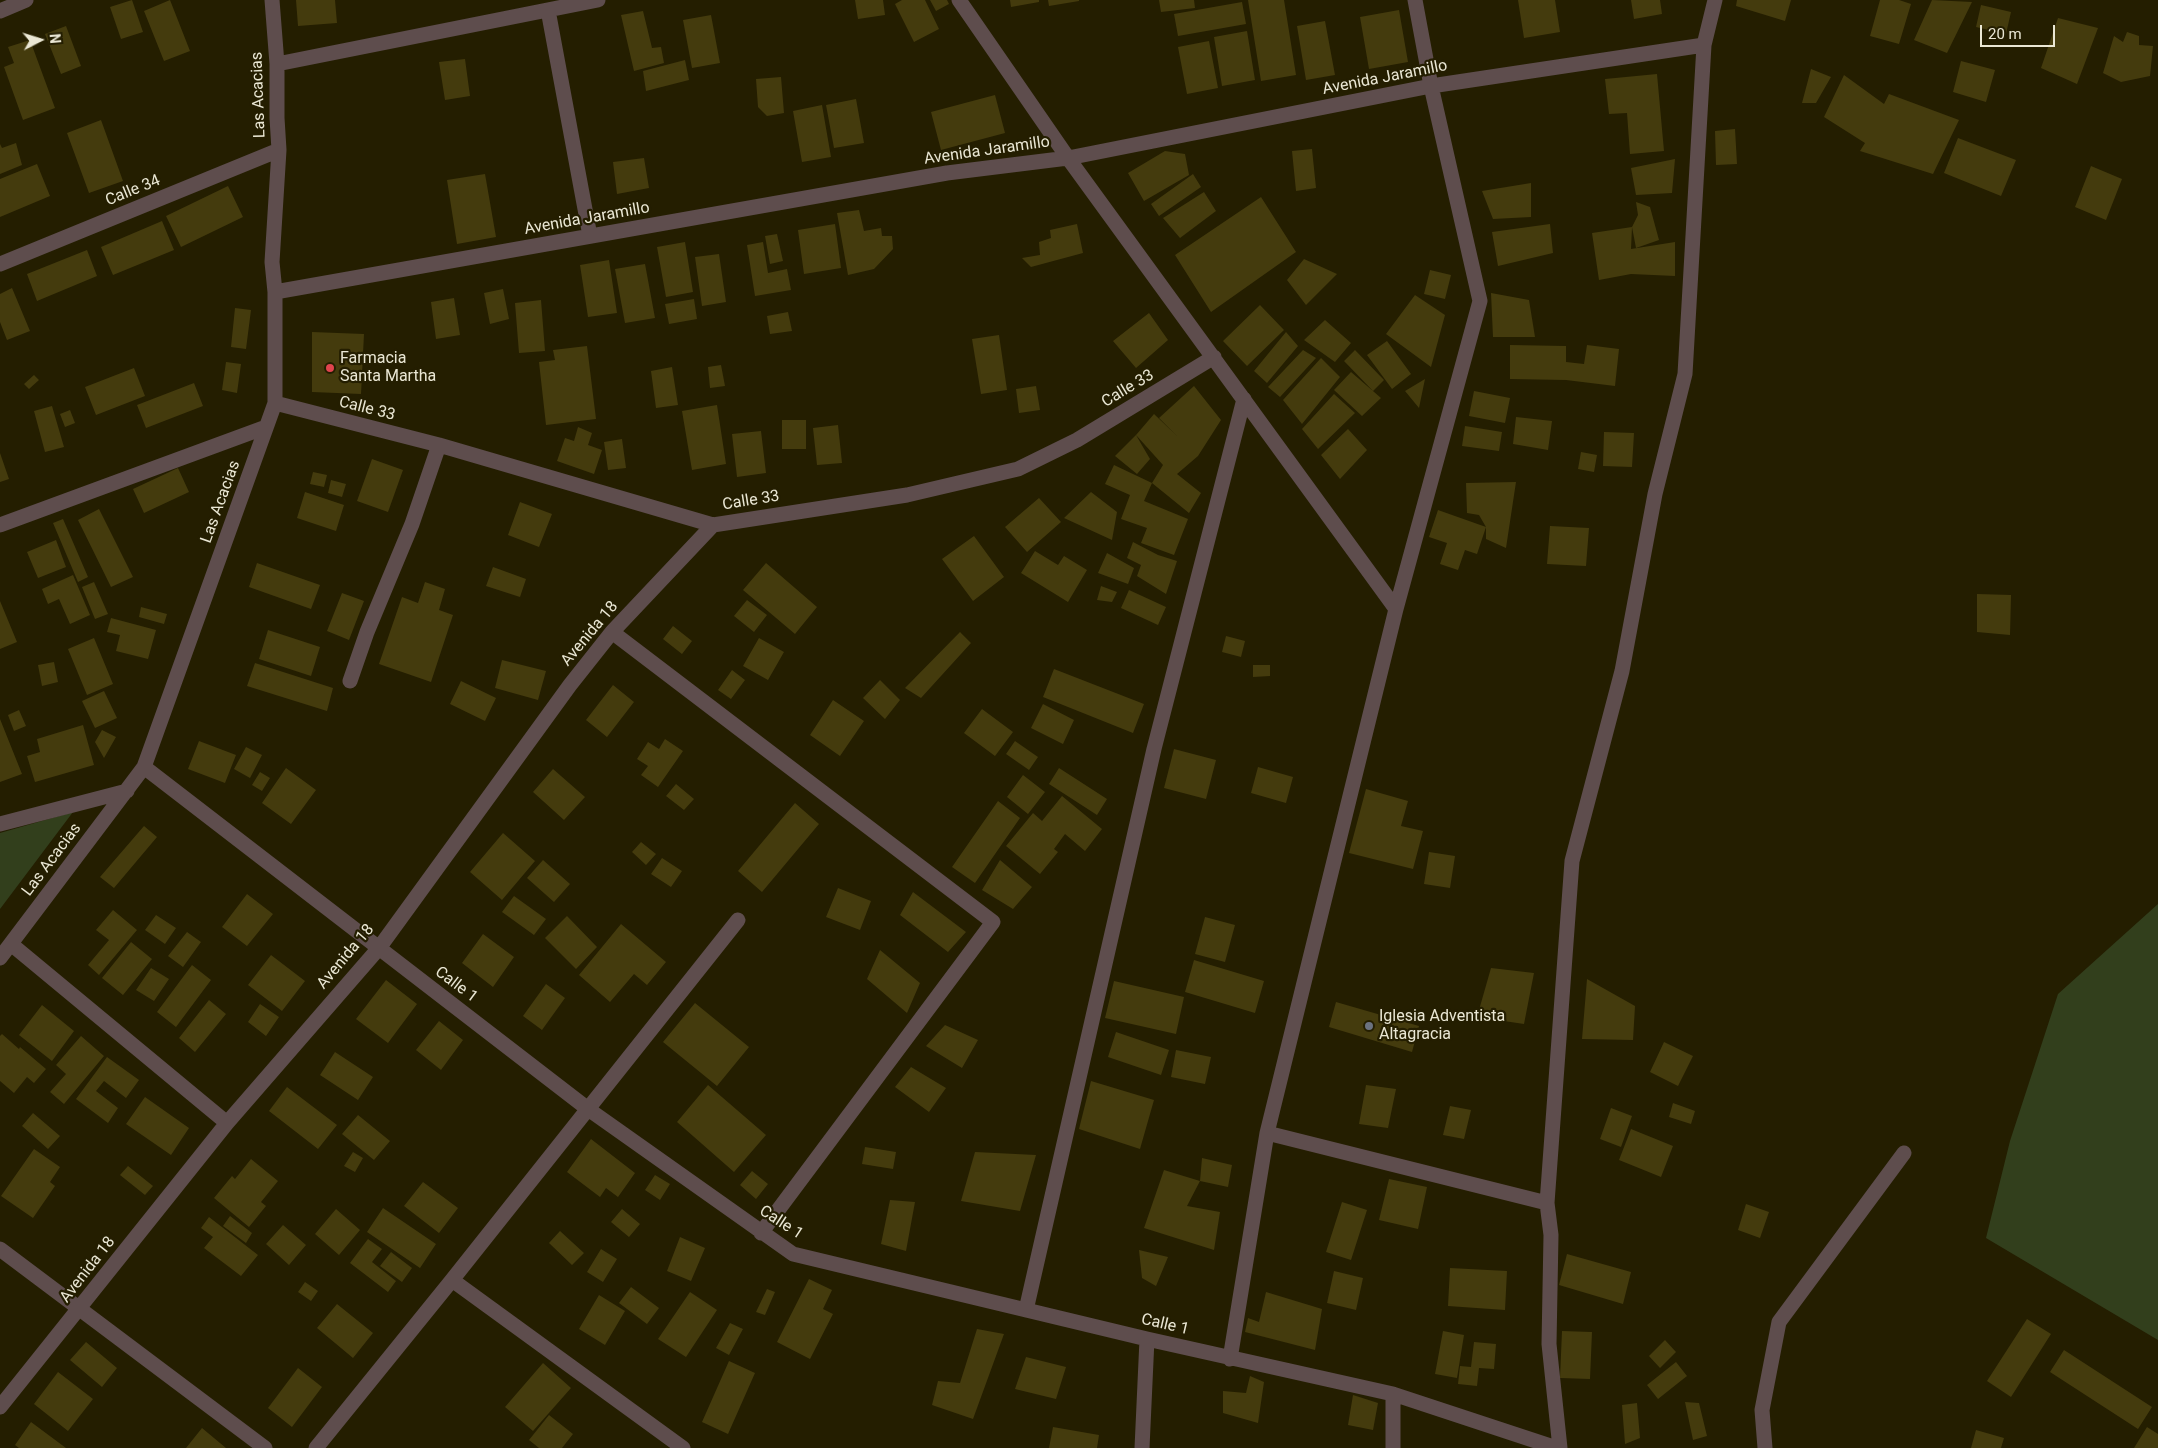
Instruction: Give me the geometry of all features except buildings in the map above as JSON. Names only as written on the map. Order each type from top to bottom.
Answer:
[{"type":"street","points":[[0,11],[26,0]]},
{"type":"street","name":"Las Acacias","points":[[0,958],[144,767],[275,404],[275,292],[272,262],[279,150],[277,64],[272,0]]},
{"type":"street","points":[[277,64],[598,0]]},
{"type":"street","points":[[959,0],[1068,158],[1396,609]]},
{"type":"street","points":[[1230,1359],[1267,1134],[1396,609],[1480,301],[1431,86],[1415,0]]},
{"type":"street","points":[[1559,1448],[1549,1344],[1551,1235],[1547,1203],[1572,861],[1622,670],[1655,494],[1685,374],[1704,45],[1715,0]]},
{"type":"street","points":[[548,10],[590,236]]},
{"type":"street","name":"Avenida Jaramillo","points":[[275,292],[947,173],[1068,158],[1431,86],[1704,45]]},
{"type":"street","name":"Calle 34","points":[[0,264],[279,150]]},
{"type":"street","name":"Calle 33","points":[[275,404],[439,445],[713,525],[907,495],[1018,469],[1078,440],[1214,357]]},
{"type":"street","points":[[1026,1310],[1154,749],[1244,399]]},
{"type":"street","points":[[0,525],[266,427]]},
{"type":"street","points":[[350,681],[367,632],[412,524],[439,445]]},
{"type":"street","name":"Avenida 18","points":[[0,1408],[227,1123],[378,948],[570,685],[612,632],[713,525]]},
{"type":"street","points":[[612,632],[993,922],[762,1233]]},
{"type":"street","name":"Calle 1","points":[[144,767],[588,1109],[793,1254],[1230,1359],[1393,1394],[1559,1448]]},
{"type":"street","points":[[0,824],[127,790]]},
{"type":"street","points":[[316,1448],[738,920]]},
{"type":"street","points":[[11,944],[227,1123]]},
{"type":"street","points":[[1267,1134],[1547,1203]]},
{"type":"street","points":[[1765,1448],[1762,1410],[1779,1322],[1904,1153]]},
{"type":"street","points":[[0,1250],[265,1448]]},
{"type":"street","points":[[452,1280],[683,1448]]},
{"type":"street","points":[[1142,1448],[1148,1339]]},
{"type":"street","points":[[1393,1394],[1393,1448]]},
{"type":"green space","points":[[73,812],[0,909],[0,833]]},
{"type":"green space","points":[[2158,904],[2158,1340],[1986,1238],[2010,1141],[2058,994]]},
{"type":"place","name":"Farmacia Santa Martha","points":[[330,368]]},
{"type":"place","name":"Iglesia Adventista Altagracia","points":[[1369,1026]]}]
